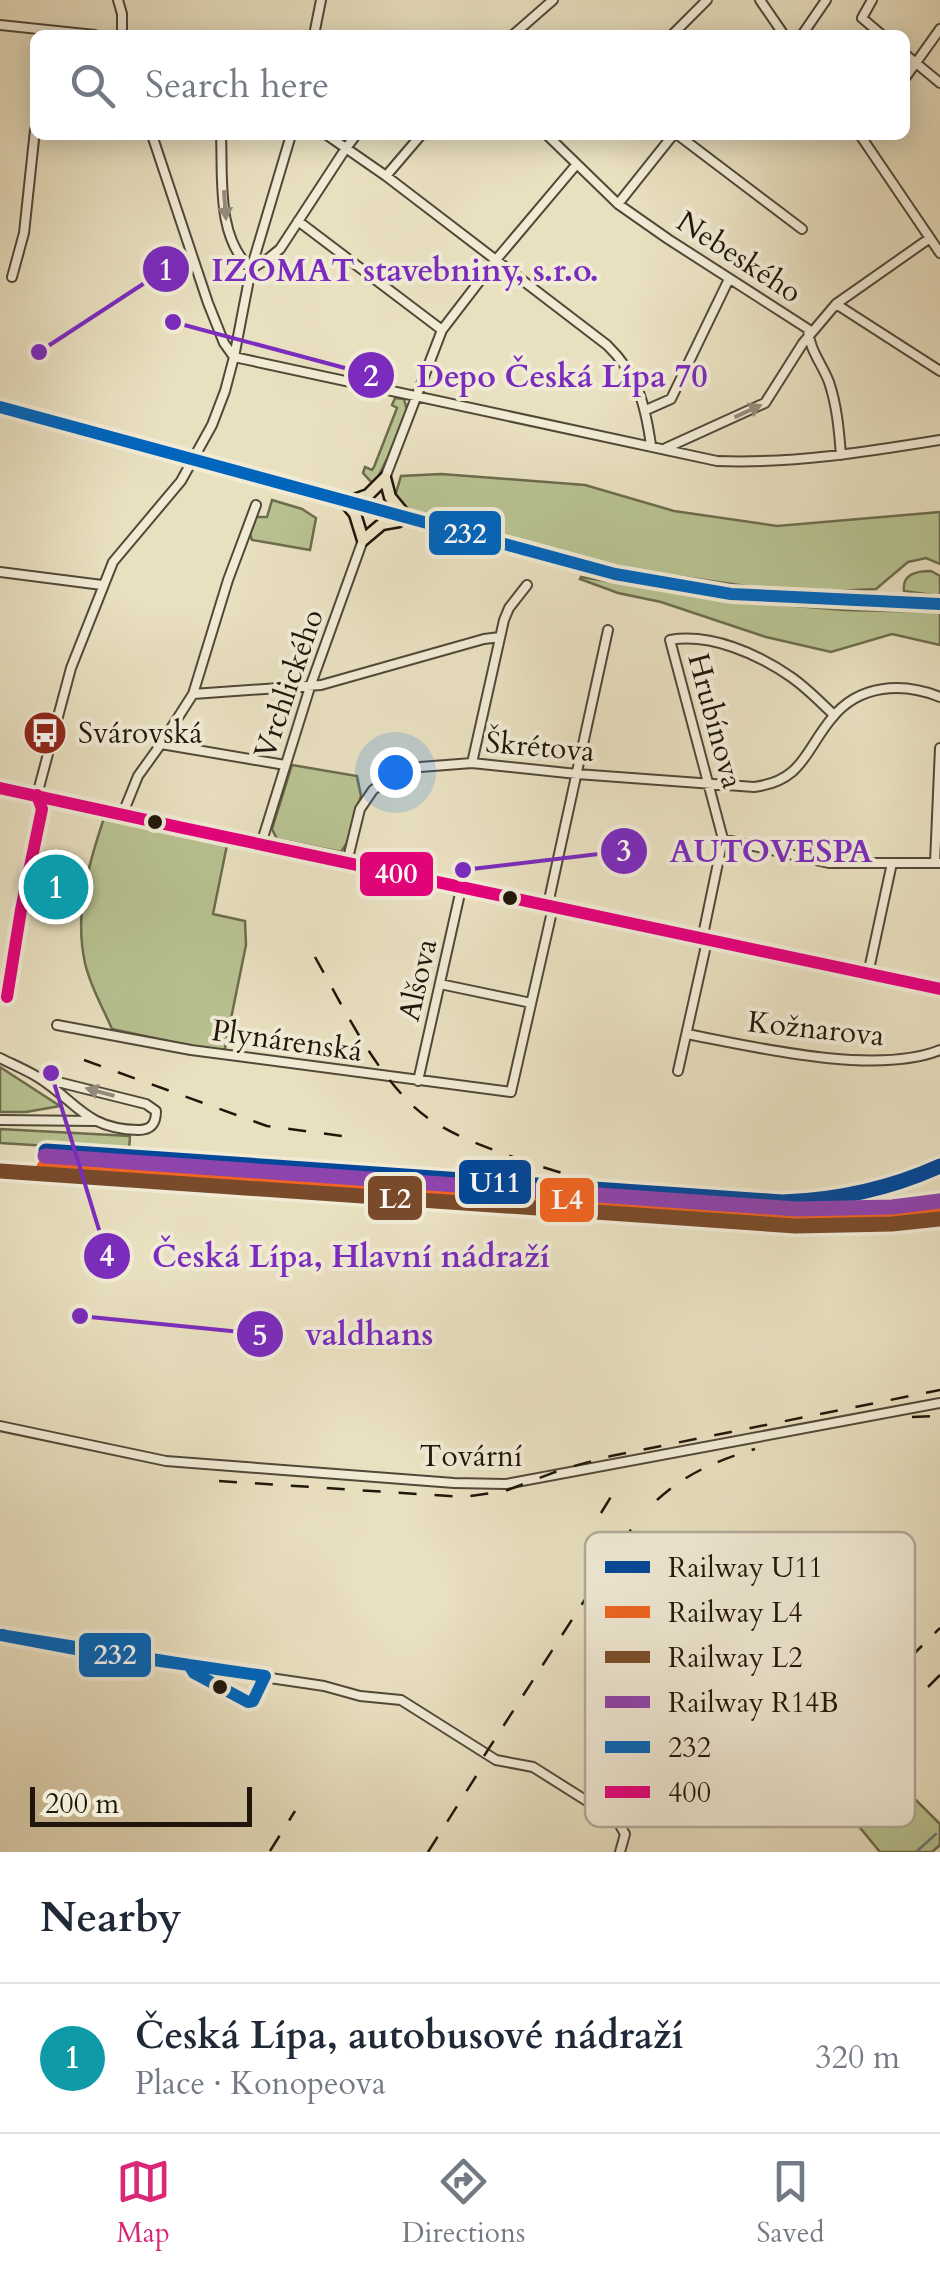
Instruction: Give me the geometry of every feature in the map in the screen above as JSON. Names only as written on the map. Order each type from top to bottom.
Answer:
[{"type":"main road","points":[[0,407],[615,574],[778,598],[940,604]]},
{"type":"main road","points":[[346,502],[368,495],[385,478]]},
{"type":"main road","points":[[385,478],[390,497],[410,520]]},
{"type":"main road","points":[[346,502],[356,514],[363,540],[382,524],[410,520]]},
{"type":"street","points":[[118,0],[122,30]]},
{"type":"street","points":[[315,30],[321,0]]},
{"type":"street","points":[[519,30],[553,0]]},
{"type":"street","points":[[677,30],[707,0]]},
{"type":"street","points":[[760,0],[781,30]]},
{"type":"street","points":[[805,30],[826,0]]},
{"type":"street","points":[[872,0],[862,18],[876,30]]},
{"type":"street","points":[[0,25],[32,30]]},
{"type":"street","points":[[910,71],[940,29]]},
{"type":"street","points":[[910,58],[940,82]]},
{"type":"street","points":[[12,277],[24,233],[34,140]]},
{"type":"street","points":[[154,140],[208,303],[234,357],[717,461],[842,455],[940,440]]},
{"type":"street","points":[[221,140],[227,228],[243,262],[251,268]]},
{"type":"street","points":[[36,846],[42,808],[36,795],[71,668],[112,562],[164,504],[197,456],[212,425],[225,392],[251,268],[289,140]]},
{"type":"street","points":[[335,140],[623,361],[646,410],[651,446]]},
{"type":"street","points":[[251,268],[280,248],[352,140]]},
{"type":"street","points":[[386,176],[417,140]]},
{"type":"street","name":"Nebeského","points":[[552,140],[618,204],[808,329],[806,340],[833,394],[842,455]]},
{"type":"street","points":[[618,204],[672,140]]},
{"type":"street","points":[[683,140],[802,229]]},
{"type":"street","points":[[865,140],[940,253]]},
{"type":"street","points":[[385,478],[442,330],[576,165]]},
{"type":"street","points":[[298,221],[442,330]]},
{"type":"street","points":[[666,448],[765,402],[806,340],[836,304],[930,238]]},
{"type":"street","points":[[646,410],[672,399],[729,278]]},
{"type":"street","points":[[836,304],[940,372]]},
{"type":"street","points":[[123,813],[138,776],[193,694],[256,505]]},
{"type":"street","name":"Vrchlického","points":[[262,844],[310,686],[363,540]]},
{"type":"street","points":[[0,572],[102,585]]},
{"type":"street","points":[[472,763],[500,637],[509,608],[527,585]]},
{"type":"street","points":[[440,984],[531,1003],[551,916],[550,896],[608,630]]},
{"type":"street","points":[[193,694],[310,686],[500,637]]},
{"type":"street","name":"Hrubínova","points":[[678,1071],[723,839],[670,640],[688,637],[746,653],[792,677],[834,715]]},
{"type":"street","points":[[834,715],[858,697],[887,688],[904,687],[940,697]]},
{"type":"street","name":"Škrétova","points":[[347,862],[360,809],[372,790],[394,775],[420,767],[472,763],[754,788],[785,778],[802,764],[834,715]]},
{"type":"street","points":[[162,744],[285,764]]},
{"type":"street","points":[[723,839],[829,862],[938,863],[940,748]]},
{"type":"street","points":[[0,788],[940,990]]},
{"type":"street","points":[[868,974],[892,863]]},
{"type":"street","name":"Alšova","points":[[418,1082],[461,888]]},
{"type":"street","name":"Plynárenská","points":[[57,1026],[191,1050],[511,1092],[531,1003]]},
{"type":"street","name":"Kožnarova","points":[[686,1034],[845,1060],[892,1062],[940,1050]]},
{"type":"street","points":[[0,1058],[38,1077],[94,1121]]},
{"type":"street","points":[[0,1120],[94,1121],[142,1130],[152,1126],[157,1116],[146,1104],[38,1077]]},
{"type":"street","name":"Tovární","points":[[0,1426],[166,1461],[506,1484],[940,1403]]},
{"type":"street","points":[[0,1636],[401,1700],[496,1760],[533,1768],[585,1800]]},
{"type":"street","points":[[188,1666],[248,1702],[259,1692],[265,1676]]},
{"type":"street","points":[[620,1852],[625,1834],[622,1827]]},
{"type":"green space","points":[[395,398],[404,399],[407,410],[374,485],[363,473],[365,467],[374,467],[397,408],[392,405]]},
{"type":"green space","points":[[441,474],[585,485],[674,511],[777,526],[940,512],[940,564],[926,558],[908,562],[876,589],[837,591],[760,588],[620,568],[393,503],[401,476]]},
{"type":"green space","points":[[272,500],[302,509],[316,518],[310,550],[252,540],[256,517],[267,517]]},
{"type":"green space","points":[[931,571],[940,576],[940,596],[904,591],[905,581],[911,575]]},
{"type":"green space","points":[[581,577],[734,601],[845,610],[940,612],[940,645],[892,634],[831,652],[618,593]]},
{"type":"green space","points":[[292,765],[357,776],[361,796],[341,852],[277,839],[272,829]]},
{"type":"green space","points":[[104,818],[227,845],[213,914],[245,921],[246,945],[224,1053],[112,1029],[87,972],[81,926],[88,872]]},
{"type":"green space","points":[[0,1067],[60,1106],[0,1112]]},
{"type":"green space","points":[[0,1129],[130,1136],[129,1151],[0,1143]]},
{"type":"green space","points":[[915,1799],[940,1824],[940,1845],[932,1852],[880,1852],[859,1827],[915,1827]]},
{"type":"waterway","points":[[916,1852],[936,1834]]},
{"type":"railway","points":[[315,957],[380,1067],[426,1117],[461,1137],[518,1159],[595,1182],[654,1194]]},
{"type":"railway","points":[[84,1060],[267,1126],[350,1137]]},
{"type":"railway","points":[[399,1190],[578,1194]]},
{"type":"railway","points":[[889,1220],[940,1224]]},
{"type":"railway","points":[[219,1481],[464,1497],[505,1491],[611,1456],[940,1390]]},
{"type":"railway","points":[[912,1417],[940,1416]]},
{"type":"railway","points":[[657,1500],[703,1469],[755,1449]]},
{"type":"railway","points":[[601,1513],[617,1487]]},
{"type":"railway","points":[[629,1532],[638,1521]]},
{"type":"railway","points":[[484,1756],[585,1600]]},
{"type":"railway","points":[[915,1653],[940,1628]]},
{"type":"railway","points":[[928,1687],[940,1675]]},
{"type":"railway","points":[[428,1852],[485,1762]]},
{"type":"railway","points":[[270,1851],[295,1811]]},
{"type":"rail line","name":"U11","points":[[46,1151],[782,1202],[863,1192],[940,1166]]},
{"type":"rail line","name":"R14B","points":[[45,1156],[797,1209],[892,1207],[940,1201]]},
{"type":"rail line","name":"L4","points":[[44,1167],[813,1215],[940,1207]]},
{"type":"rail line","name":"L2","points":[[0,1171],[796,1226],[940,1219]]},
{"type":"transit line","name":"232","points":[[0,407],[615,574],[731,594],[940,604]]},
{"type":"transit line","name":"400","points":[[0,788],[940,989]]},
{"type":"transit line","name":"400","points":[[7,997],[42,809],[37,795]]},
{"type":"transit line","name":"232","points":[[0,1635],[189,1665],[81,1650],[0,1635]]},
{"type":"transit line","name":"232","points":[[189,1665],[265,1676],[253,1701],[248,1702],[194,1673],[189,1665]]},
{"type":"place","name":"Depo Česká Lípa 70","points":[[173,322]]},
{"type":"place","name":"IZOMAT stavebniny, s.r.o.","points":[[39,352]]},
{"type":"place","name":"Svárovská","points":[[45,733]]},
{"type":"place","name":"AUTOVESPA","points":[[463,870]]},
{"type":"place","name":"Česká Lípa, autobusové nádraží","points":[[56,887]]},
{"type":"place","name":"Česká Lípa, Hlavní nádraží","points":[[51,1073]]},
{"type":"place","name":"valdhans","points":[[80,1316]]}]
